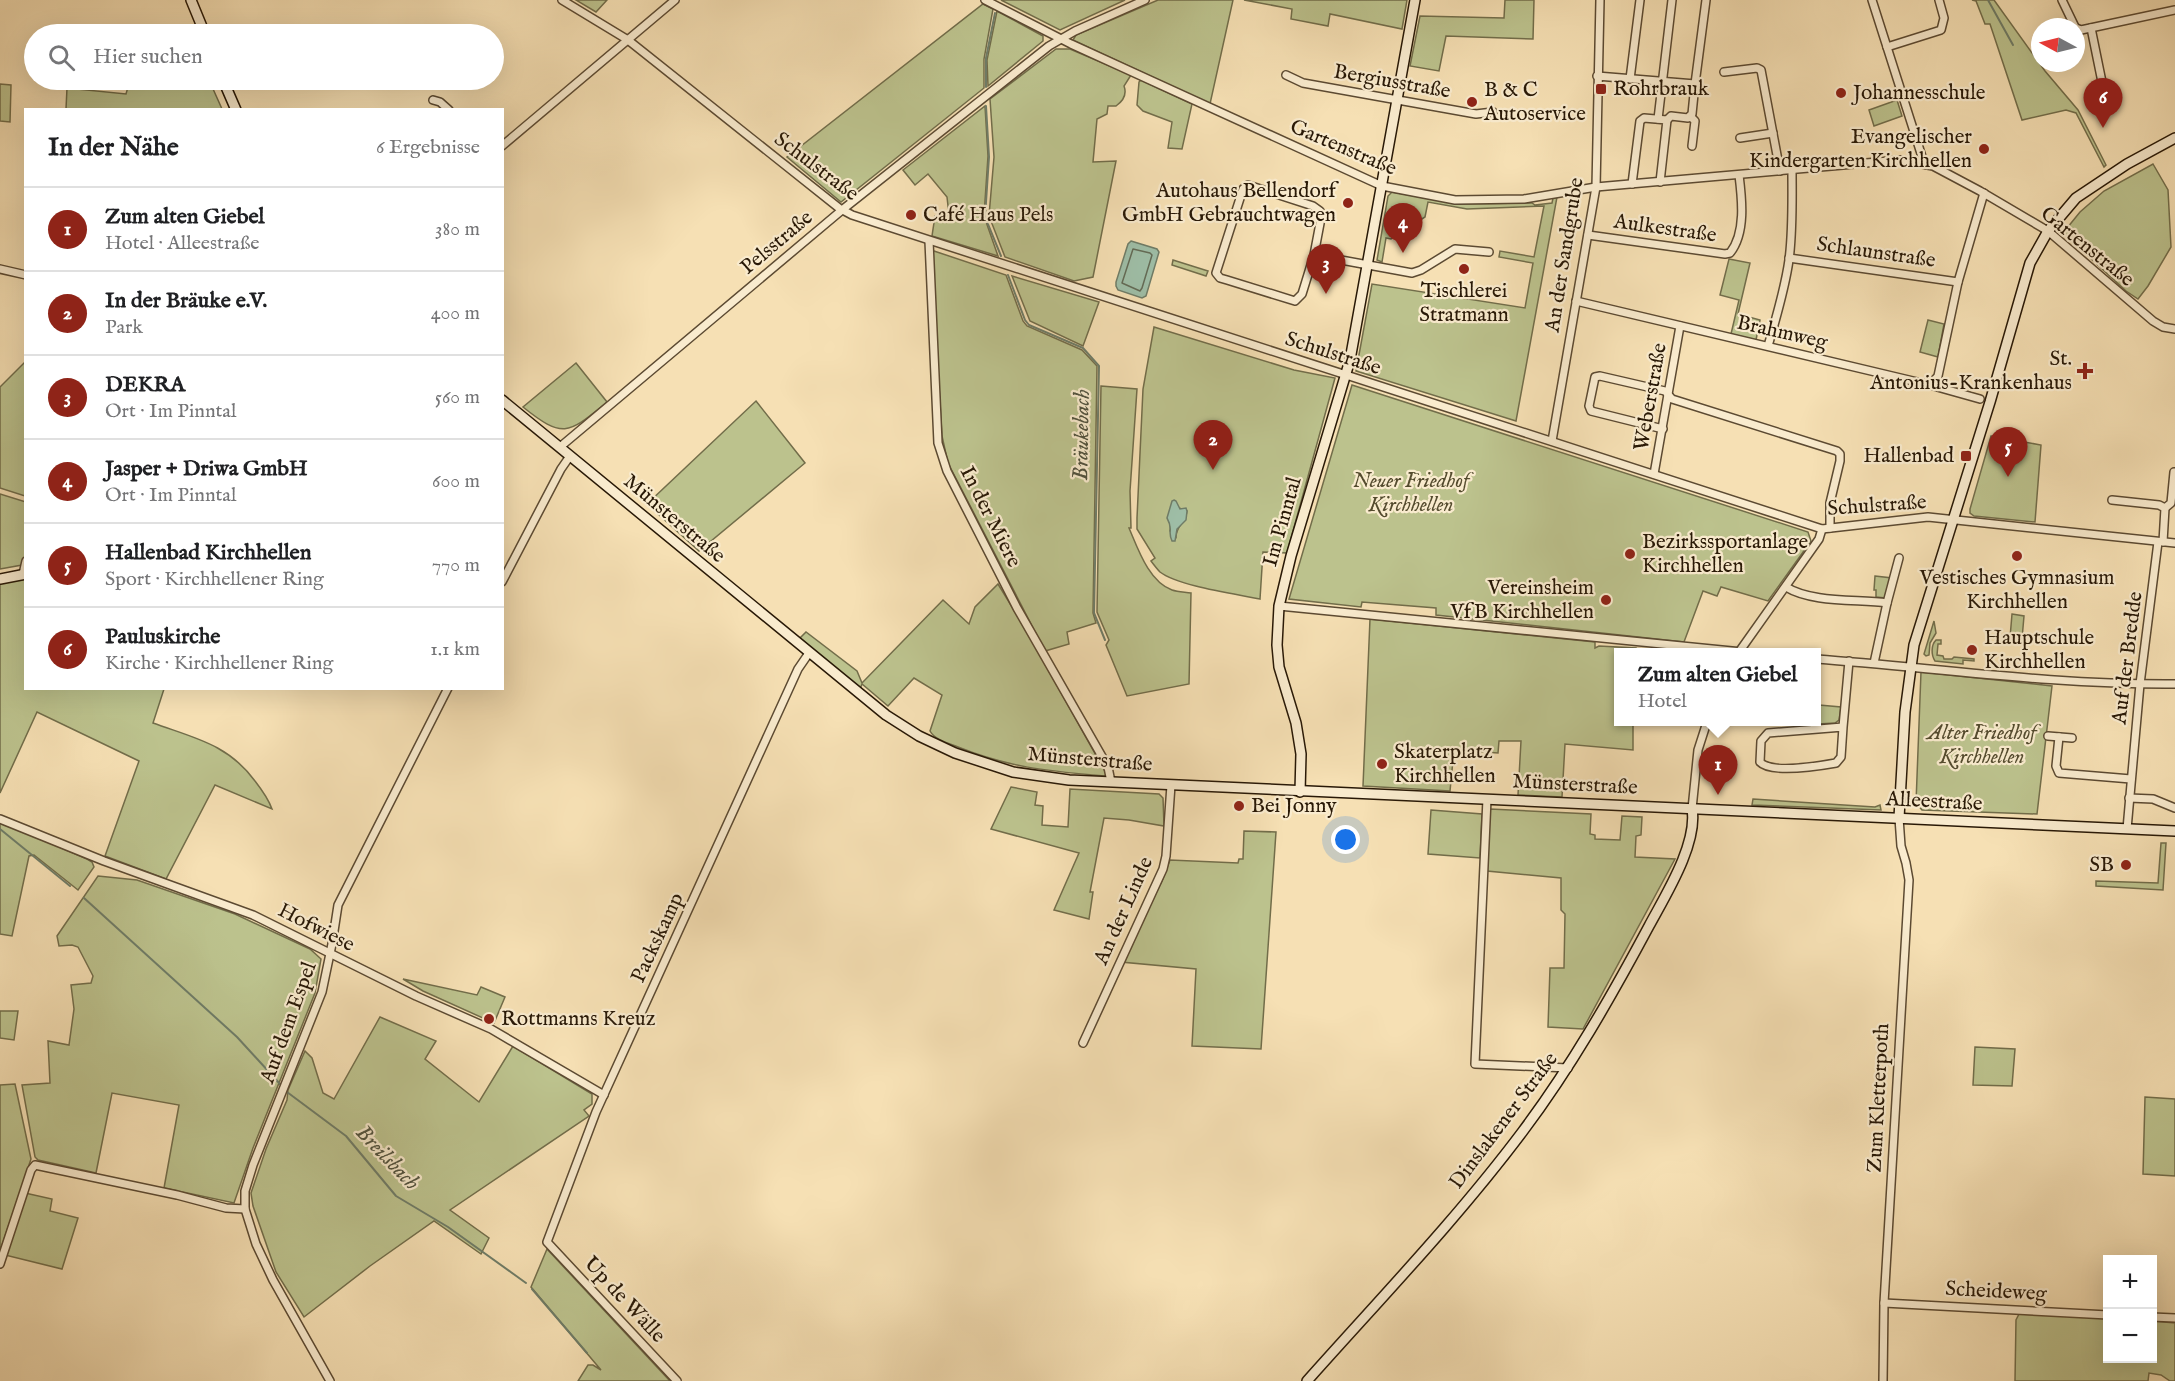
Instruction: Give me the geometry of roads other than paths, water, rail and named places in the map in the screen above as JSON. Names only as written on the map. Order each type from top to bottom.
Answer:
[{"type":"main road","points":[[191,0],[201,24]]},
{"type":"main road","name":"Im Pinntal","points":[[1300,792],[1301,754],[1296,723],[1284,688],[1278,656],[1276,626],[1291,556],[1346,375],[1415,0]]},
{"type":"main road","points":[[227,90],[235,108]]},
{"type":"main road","points":[[1899,818],[1904,721],[1910,667],[1919,628],[1954,520],[2030,263],[2048,231],[2084,191],[2175,138]]},
{"type":"main road","name":"Münsterstraße","points":[[504,402],[886,715],[919,736],[955,753],[1013,772],[1069,780],[1692,809]]},
{"type":"main road","points":[[0,579],[24,574]]},
{"type":"main road","name":"Alleestraße","points":[[1692,809],[2175,831]]},
{"type":"main road","name":"Dinslakener Straße","points":[[1307,1381],[1477,1191],[1568,1068],[1669,889],[1685,850],[1686,823],[1692,809]]},
{"type":"street","name":"Schulstraße","points":[[562,0],[628,40],[842,210],[929,241],[1826,528],[1928,518],[2175,543]]},
{"type":"street","points":[[504,144],[675,0]]},
{"type":"street","name":"Gartenstraße","points":[[985,0],[1061,38],[1382,186],[1466,201],[1531,199],[1596,187],[1900,160],[1924,163],[1984,193],[2048,231],[2152,321],[2175,330]]},
{"type":"street","name":"Pelsstraße","points":[[560,447],[842,210],[1061,38],[1145,0]]},
{"type":"street","name":"An der Sandgrube","points":[[1552,441],[1596,187],[1600,0]]},
{"type":"street","points":[[1630,79],[1640,0]]},
{"type":"street","points":[[1658,119],[1672,0]]},
{"type":"street","points":[[1660,182],[1667,120],[1671,116],[1688,118],[1692,114],[1706,0]]},
{"type":"street","points":[[1872,0],[1924,163]]},
{"type":"street","points":[[1887,47],[1941,30],[1944,18],[1939,0]]},
{"type":"street","points":[[2062,0],[2070,18]]},
{"type":"street","points":[[2085,29],[2175,10]]},
{"type":"street","points":[[2091,28],[2102,82]]},
{"type":"street","points":[[1725,72],[1758,68],[1761,70],[1780,171]]},
{"type":"street","name":"Bergiusstraße","points":[[1286,75],[1303,83],[1396,100],[1476,114],[1493,112]]},
{"type":"street","points":[[1598,76],[1695,84]]},
{"type":"street","points":[[433,100],[441,102],[446,108]]},
{"type":"street","points":[[1690,116],[1695,121],[1692,146]]},
{"type":"street","points":[[1632,184],[1640,121],[1644,118],[1667,120]]},
{"type":"street","points":[[1740,138],[1773,133]]},
{"type":"street","points":[[1768,346],[1789,258],[1792,170]]},
{"type":"street","name":"Aulkestraße","points":[[1588,235],[1730,253],[1737,239],[1740,225],[1742,199],[1739,175]]},
{"type":"street","points":[[1248,185],[1313,206],[1320,211],[1321,218],[1314,255],[1302,294],[1295,301],[1220,278],[1216,273],[1243,189],[1248,185]]},
{"type":"street","points":[[1930,385],[1938,376],[1958,282],[1984,193]]},
{"type":"street","name":"In der Miere","points":[[929,241],[938,443],[947,471],[1017,608],[1108,767],[1111,782]]},
{"type":"street","points":[[1314,255],[1412,273],[1455,249],[1489,252]]},
{"type":"street","name":"Schlaunstraße","points":[[1789,258],[1958,282]]},
{"type":"street","points":[[0,269],[24,275]]},
{"type":"street","name":"Brahmweg","points":[[1576,301],[1930,385],[1980,399]]},
{"type":"street","points":[[2175,319],[2175,330]]},
{"type":"street","name":"Weberstraße","points":[[1654,474],[1680,326]]},
{"type":"street","points":[[1663,429],[1589,409],[1596,376],[1665,392],[1672,399],[1837,451],[1840,454],[1826,528],[1743,648]]},
{"type":"street","points":[[504,578],[570,456]]},
{"type":"street","points":[[2161,542],[2165,508],[2171,503],[2174,472]]},
{"type":"street","points":[[2112,500],[2152,504],[2165,508]]},
{"type":"street","name":"Auf der Bredde","points":[[2127,829],[2140,684],[2161,542]]},
{"type":"street","points":[[1874,663],[1899,558]]},
{"type":"street","points":[[1786,587],[1795,592],[1818,596],[1887,603]]},
{"type":"street","points":[[1279,606],[1700,648]]},
{"type":"street","name":"Packskamp","points":[[547,1242],[604,1095],[798,669],[809,653]]},
{"type":"street","points":[[1821,659],[2140,684],[2175,684]]},
{"type":"street","points":[[1843,727],[1768,733],[1761,741],[1760,762],[1767,767],[1780,768],[1836,763],[1841,757],[1849,661]]},
{"type":"street","name":"Auf dem Espel","points":[[330,1381],[273,1280],[256,1244],[245,1209],[245,1191],[253,1165],[322,992],[338,905],[447,690]]},
{"type":"street","points":[[1692,809],[1698,750],[1706,726]]},
{"type":"street","points":[[2048,736],[2072,738]]},
{"type":"street","points":[[2059,737],[2056,766],[2059,772],[2131,779]]},
{"type":"street","name":"An der Linde","points":[[1083,1043],[1162,869],[1166,856],[1171,785]]},
{"type":"street","points":[[2129,798],[2153,799],[2175,808]]},
{"type":"street","points":[[1487,799],[1475,1064],[1568,1068]]},
{"type":"street","name":"Zum Kletterpoth","points":[[1883,1381],[1884,1303],[1909,880],[1901,846],[1899,818]]},
{"type":"street","name":"Hofwiese","points":[[0,819],[104,861],[253,915],[416,996],[491,1029],[604,1095]]},
{"type":"street","points":[[0,1264],[31,1170],[35,1165],[177,1195],[226,1208],[245,1209]]},
{"type":"street","name":"Up de Wälle","points":[[547,1242],[677,1381]]},
{"type":"street","name":"Scheideweg","points":[[1884,1303],[2103,1315]]},
{"type":"street","points":[[2157,1317],[2175,1318]]},
{"type":"water","points":[[1131,241],[1157,249],[1159,252],[1146,296],[1142,298],[1118,290],[1116,286],[1128,244]]},
{"type":"water","points":[[1174,500],[1180,509],[1186,508],[1187,511],[1186,520],[1177,529],[1175,541],[1172,541],[1167,518]]},
{"type":"waterway","points":[[1988,0],[2013,45]]},
{"type":"waterway","name":"Bräukebach","points":[[986,87],[986,58],[995,13]]},
{"type":"waterway","name":"Bräukebach","points":[[986,106],[989,157],[985,217],[1001,256]]},
{"type":"waterway","name":"Bräukebach","points":[[1008,275],[1029,325],[1083,348],[1099,366],[1094,613],[1105,640]]},
{"type":"waterway","name":"Breilsbach","points":[[0,829],[70,886]]},
{"type":"waterway","name":"Breilsbach","points":[[84,898],[237,1037],[280,1084]]},
{"type":"waterway","name":"Breilsbach","points":[[287,1092],[346,1136],[396,1196],[448,1227],[526,1283]]},
{"type":"waterway","name":"Breilsbach","points":[[532,1289],[587,1353]]},
{"type":"place","name":"Rohrbrauk","points":[[1601,89]]},
{"type":"place","name":"Johannesschule","points":[[1841,93]]},
{"type":"place","name":"B & C Autoservice","points":[[1472,102]]},
{"type":"place","name":"Pauluskirche","points":[[2103,128]]},
{"type":"place","name":"Evangelischer Kindergarten Kirchhellen","points":[[1984,149]]},
{"type":"place","name":"Autohaus Bellendorf GmbH Gebrauchtwagen","points":[[1348,203]]},
{"type":"place","name":"Café Haus Pels","points":[[911,215]]},
{"type":"place","name":"Jasper + Driwa GmbH","points":[[1403,253]]},
{"type":"place","name":"Tischlerei Stratmann","points":[[1464,269]]},
{"type":"place","name":"DEKRA","points":[[1326,294]]},
{"type":"place","name":"St. Antonius-Krankenhaus","points":[[2085,371]]},
{"type":"place","name":"Hallenbad","points":[[1966,456]]},
{"type":"place","name":"In der Bräuke e.V.","points":[[1213,470]]},
{"type":"place","name":"Hallenbad Kirchhellen","points":[[2008,477]]},
{"type":"place","name":"Bezirkssportanlage Kirchhellen","points":[[1630,554]]},
{"type":"place","name":"Vestisches Gymnasium Kirchhellen","points":[[2017,556]]},
{"type":"place","name":"Vereinsheim VfB Kirchhellen","points":[[1606,600]]},
{"type":"place","name":"Hauptschule Kirchhellen","points":[[1972,650]]},
{"type":"place","name":"Skaterplatz Kirchhellen","points":[[1382,764]]},
{"type":"place","name":"Zum alten Giebel","points":[[1718,795]]},
{"type":"place","name":"Bei Jonny","points":[[1239,806]]},
{"type":"place","name":"SB","points":[[2126,865]]},
{"type":"place","name":"Rottmanns Kreuz","points":[[489,1019]]},
{"type":"park label","name":"Neuer Friedhof Kirchhellen","points":[[1411,493]]},
{"type":"park label","name":"Alter Friedhof Kirchhellen","points":[[1982,745]]}]
